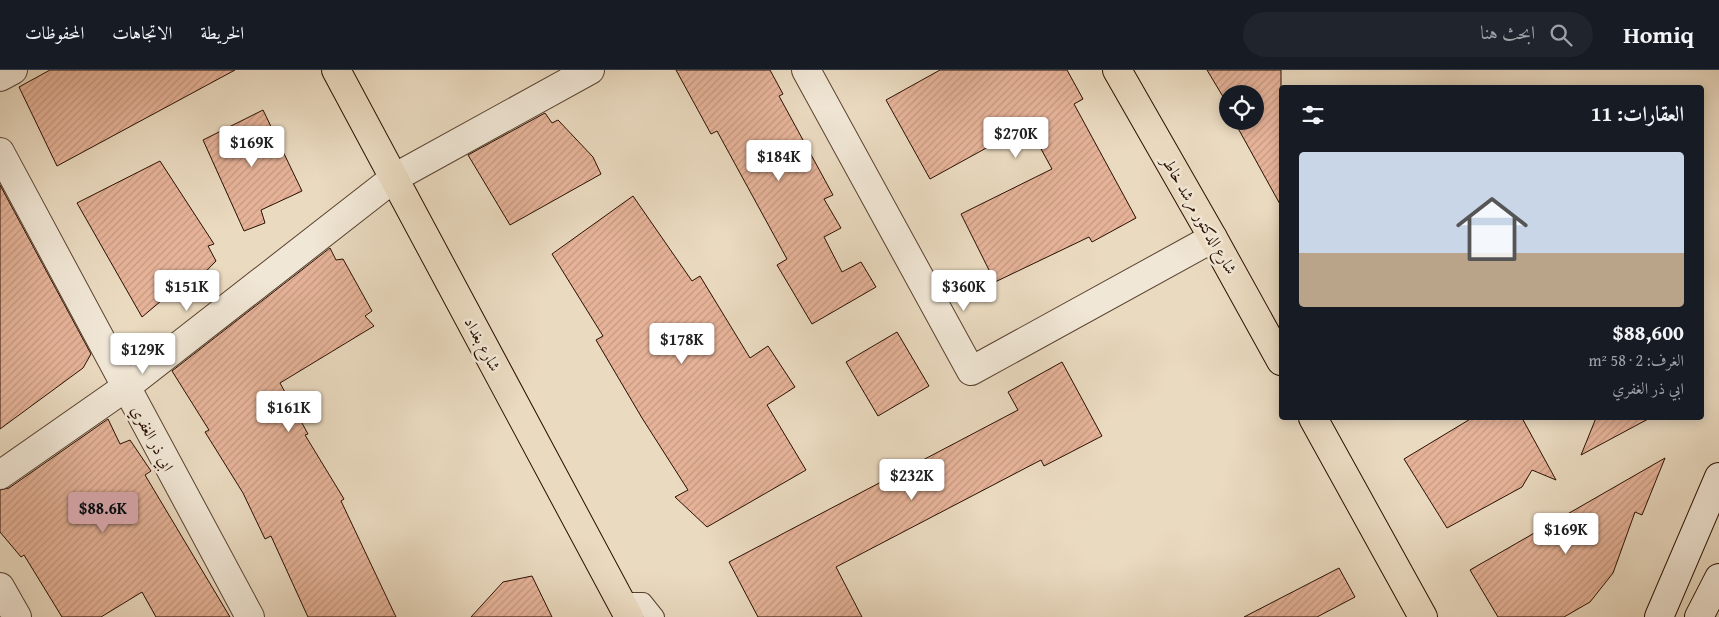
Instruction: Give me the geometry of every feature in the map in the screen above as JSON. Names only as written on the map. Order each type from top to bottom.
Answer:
[{"type":"main road","name":"شارع بغداد","points":[[336,70],[625,610]]},
{"type":"main road","name":"شارع الدكتور مرشد خاطر","points":[[1117,70],[1279,357]]},
{"type":"main road","points":[[1314,420],[1423,617]]},
{"type":"street","points":[[0,77],[13,70]]},
{"type":"street","points":[[0,475],[126,387],[394,178],[590,70]]},
{"type":"street","points":[[806,70],[971,371],[1213,238]]},
{"type":"street","name":"ابي ذر الغفري","points":[[0,152],[250,617]]},
{"type":"street","points":[[1660,617],[1719,477]]},
{"type":"street","points":[[1699,617],[1719,578]]},
{"type":"street","points":[[0,587],[17,617]]},
{"type":"lane","points":[[625,610],[643,602],[655,617]]},
{"type":"building","points":[[50,70],[235,70],[57,166],[19,87]]},
{"type":"building","points":[[676,70],[770,70],[783,94],[779,96],[833,195],[824,199],[841,228],[824,237],[842,272],[861,262],[876,287],[812,324],[777,265],[787,259],[717,131],[711,134]]},
{"type":"building","points":[[940,70],[1067,70],[1083,99],[1074,104],[1136,218],[1092,242],[1089,237],[995,282],[961,214],[1052,169],[1028,125],[930,179],[886,100]]},
{"type":"building","points":[[1207,70],[1281,70],[1281,85],[1279,85],[1279,202],[1239,130],[1264,130],[1264,85],[1219,85],[1219,90]]},
{"type":"building","points":[[263,110],[302,191],[261,210],[265,223],[244,231],[203,140]]},
{"type":"building","points":[[545,113],[552,123],[558,120],[593,157],[601,174],[510,225],[468,155]]},
{"type":"building","points":[[160,161],[214,244],[208,246],[216,261],[181,297],[174,290],[142,317],[77,203]]},
{"type":"building","points":[[0,185],[91,354],[83,368],[0,429]]},
{"type":"building","points":[[633,196],[692,281],[700,276],[750,358],[768,346],[795,387],[767,405],[806,470],[707,527],[675,497],[688,490],[642,418],[596,340],[603,336],[552,254]]},
{"type":"building","points":[[330,248],[336,260],[343,259],[372,311],[365,316],[374,326],[280,383],[308,434],[305,435],[344,499],[341,501],[396,617],[308,617],[271,536],[265,539],[243,493],[205,432],[209,430],[172,371]]},
{"type":"building","points":[[897,332],[929,386],[878,416],[846,362]]},
{"type":"building","points":[[1062,362],[1102,436],[1044,466],[1041,460],[836,567],[862,617],[758,617],[729,562],[1018,410],[1008,392]]},
{"type":"building","points":[[108,419],[120,444],[130,440],[151,471],[145,475],[230,617],[156,617],[142,592],[101,617],[62,617],[24,555],[21,557],[0,532],[0,490],[9,488]]},
{"type":"building","points":[[1469,420],[1523,420],[1556,480],[1532,470],[1522,487],[1447,528],[1404,459]]},
{"type":"building","points":[[1595,420],[1646,420],[1581,455]]},
{"type":"building","points":[[1665,458],[1642,515],[1635,512],[1613,573],[1590,602],[1564,617],[1498,617],[1470,570]]},
{"type":"building","points":[[1339,568],[1355,597],[1317,617],[1244,617]]},
{"type":"building","points":[[532,576],[552,617],[471,617],[503,582]]}]
